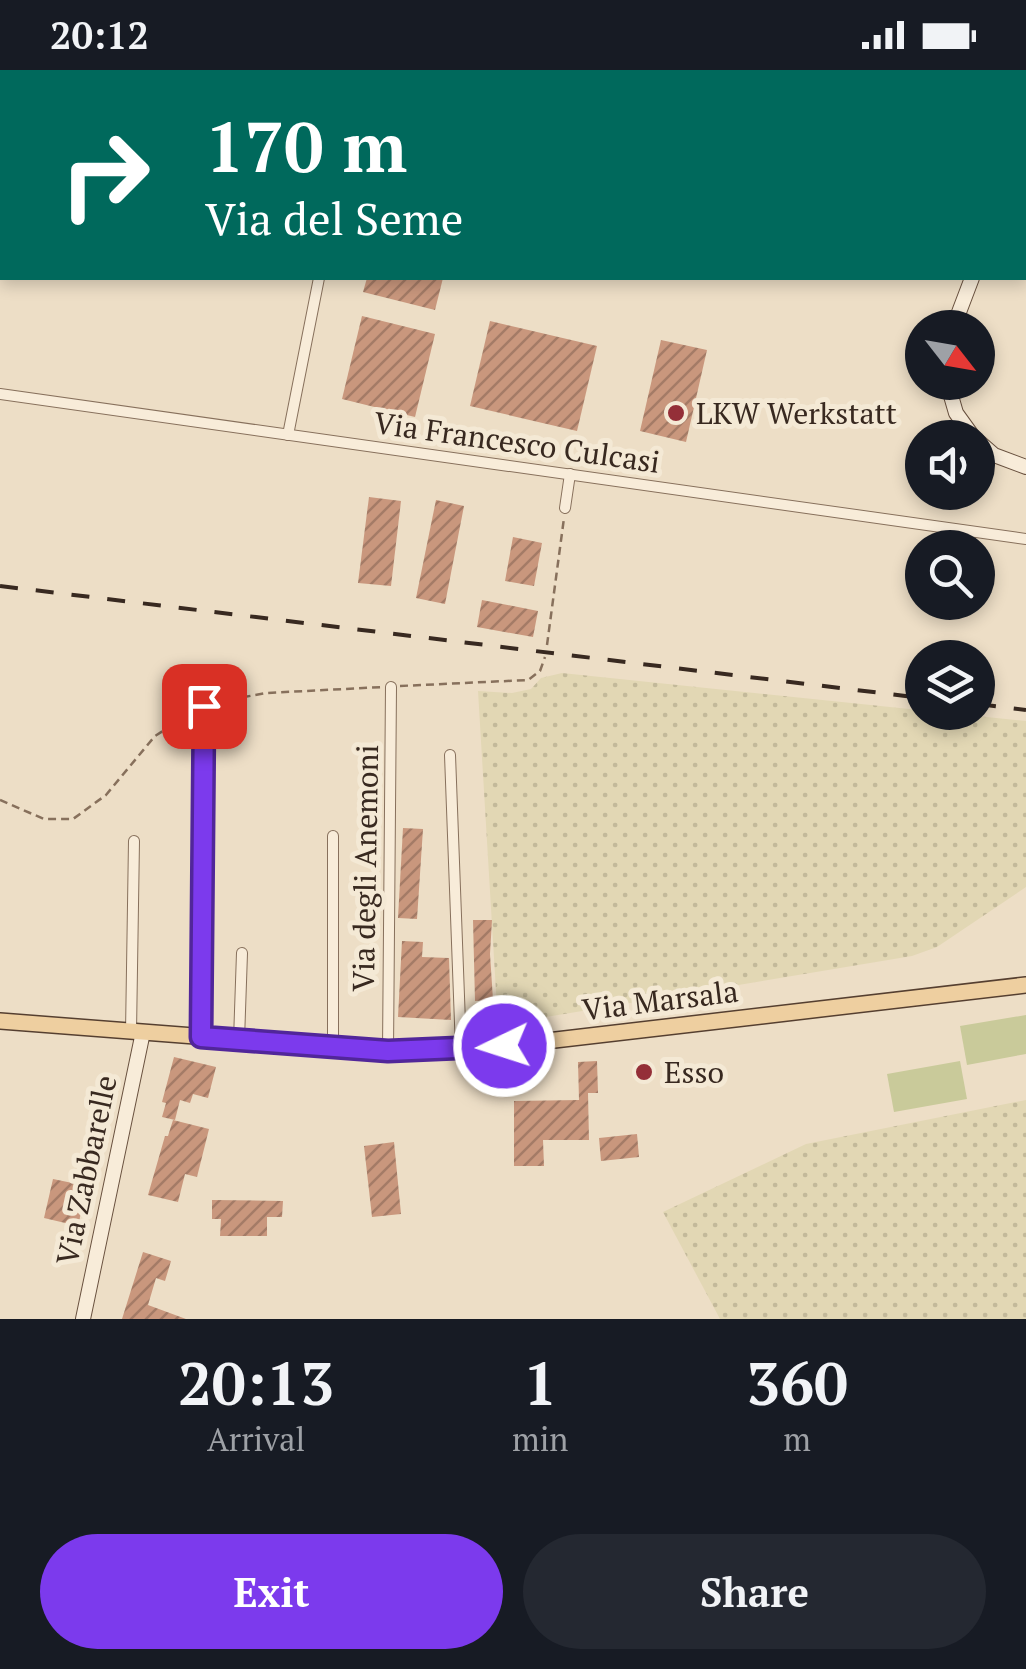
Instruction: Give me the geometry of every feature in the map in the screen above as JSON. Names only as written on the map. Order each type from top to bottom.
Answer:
[{"type":"main road","points":[[960,310],[971,280]]},
{"type":"main road","points":[[995,455],[1026,467]]},
{"type":"main road","name":"Via Marsala","points":[[0,1022],[388,1051],[461,1050],[1026,985]]},
{"type":"main road","name":"Via Zabbarelle","points":[[83,1319],[137,1032]]},
{"type":"street","points":[[288,435],[319,280]]},
{"type":"street","name":"Via Francesco Culcasi","points":[[0,394],[1026,539]]},
{"type":"street","points":[[565,508],[570,474]]},
{"type":"street","name":"Via degli Anemoni","points":[[388,1051],[392,686]]},
{"type":"street","points":[[201,1037],[204,706]]},
{"type":"street","points":[[450,755],[461,1050]]},
{"type":"street","points":[[333,836],[333,1047]]},
{"type":"street","points":[[134,841],[137,1032]]},
{"type":"street","points":[[239,1040],[242,953]]},
{"type":"path","points":[[547,645],[565,508]]},
{"type":"path","points":[[0,800],[44,819],[73,818],[106,795],[155,736],[204,706],[228,698],[528,680],[540,671],[545,657]]},
{"type":"shaded area","points":[[562,673],[905,708],[905,730],[995,730],[995,718],[1026,721],[1026,887],[937,947],[912,956],[498,1025],[478,691],[512,693],[531,689],[541,678]]},
{"type":"shaded area","points":[[1026,1100],[1026,1319],[720,1319],[663,1212],[806,1144]]},
{"type":"green space","points":[[1026,1015],[1026,1054],[967,1065],[960,1026]]},
{"type":"green space","points":[[960,1061],[967,1099],[894,1112],[887,1074]]},
{"type":"building","points":[[366,280],[442,280],[435,310],[363,292]]},
{"type":"building","points":[[362,316],[435,334],[415,417],[342,399]]},
{"type":"building","points":[[490,321],[597,346],[577,431],[470,406]]},
{"type":"building","points":[[661,340],[707,350],[686,442],[640,431]]},
{"type":"building","points":[[369,497],[401,501],[391,586],[358,583]]},
{"type":"building","points":[[436,500],[464,506],[445,604],[416,598]]},
{"type":"building","points":[[513,537],[542,543],[534,586],[505,581]]},
{"type":"building","points":[[482,600],[538,611],[533,637],[477,627]]},
{"type":"building","points":[[403,828],[423,829],[417,919],[398,918]]},
{"type":"building","points":[[473,920],[492,920],[493,1000],[475,1001]]},
{"type":"building","points":[[402,941],[423,942],[422,957],[449,958],[451,1020],[398,1017]]},
{"type":"building","points":[[174,1057],[216,1067],[208,1098],[193,1094],[190,1103],[180,1100],[175,1120],[162,1117]]},
{"type":"building","points":[[597,1061],[598,1093],[588,1093],[589,1140],[543,1140],[544,1166],[514,1166],[514,1101],[579,1100],[578,1062]]},
{"type":"building","points":[[173,1120],[209,1129],[197,1177],[185,1174],[178,1202],[148,1195]]},
{"type":"building","points":[[637,1134],[639,1157],[601,1161],[599,1138]]},
{"type":"building","points":[[394,1142],[401,1214],[372,1217],[364,1146]]},
{"type":"building","points":[[53,1179],[87,1186],[78,1226],[44,1218]]},
{"type":"building","points":[[212,1200],[283,1201],[282,1217],[267,1217],[267,1236],[220,1236],[221,1219],[212,1219]]},
{"type":"building","points":[[143,1252],[171,1261],[165,1281],[156,1278],[148,1305],[186,1319],[122,1319]]},
{"type":"railway","points":[[0,586],[905,696]]},
{"type":"railway","points":[[995,706],[1026,710]]},
{"type":"place","name":"LKW Werkstatt","points":[[676,413]]},
{"type":"place","name":"Esso","points":[[644,1072]]},
{"type":"route","points":[[204,706],[201,1037],[388,1051],[504,1046]]}]
